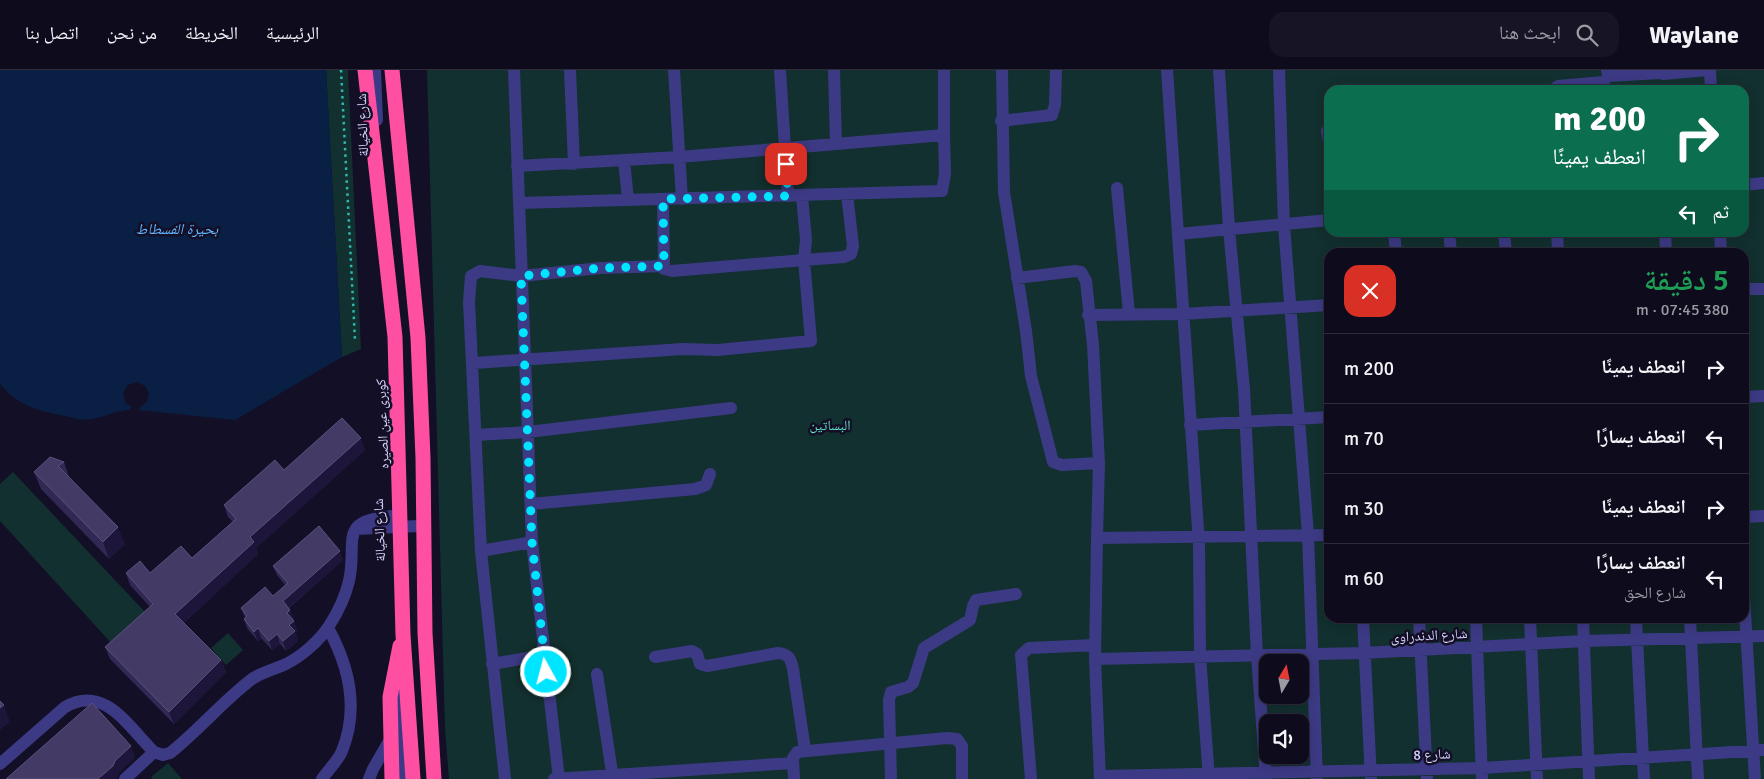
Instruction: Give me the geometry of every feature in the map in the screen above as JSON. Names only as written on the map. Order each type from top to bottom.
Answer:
[{"type":"highway","name":"كوبرى عين الصيره","points":[[365,70],[395,337],[403,635],[414,779]]},
{"type":"highway","points":[[392,70],[418,338],[424,458],[425,633],[434,779]]},
{"type":"highway","points":[[392,779],[390,697],[394,669],[403,635]]},
{"type":"street","name":"شارع الخيالة","points":[[375,70],[391,396],[400,723],[405,779]]},
{"type":"street","points":[[398,70],[415,414],[428,779]]},
{"type":"street","points":[[514,70],[532,542],[559,779]]},
{"type":"street","points":[[570,70],[574,164]]},
{"type":"street","points":[[674,70],[682,199]]},
{"type":"street","points":[[780,70],[788,196]]},
{"type":"street","points":[[834,70],[836,144]]},
{"type":"street","points":[[519,203],[942,192],[945,174],[944,70]]},
{"type":"street","points":[[1002,70],[1001,121],[1004,192],[1031,376],[1052,461],[1062,465],[1099,463]]},
{"type":"street","points":[[1001,121],[1052,115],[1055,105],[1056,70]]},
{"type":"street","points":[[1167,70],[1198,538],[1200,656],[1208,777]]},
{"type":"street","points":[[1219,70],[1229,229],[1245,421],[1257,655],[1266,776]]},
{"type":"street","points":[[1279,70],[1284,225],[1292,307],[1308,535],[1310,654],[1316,776]]},
{"type":"street","points":[[1565,85],[1660,71],[1709,70],[1710,85]]},
{"type":"street","points":[[517,166],[679,157],[944,135]]},
{"type":"street","points":[[624,160],[628,200]]},
{"type":"street","points":[[1749,184],[1764,183]]},
{"type":"street","points":[[1117,188],[1129,313]]},
{"type":"street","points":[[663,199],[664,266],[666,270],[672,270],[844,257],[851,254],[853,246],[847,194]]},
{"type":"street","points":[[474,363],[683,348],[718,350],[811,341],[804,260],[806,240],[802,196]]},
{"type":"street","points":[[1178,234],[1324,221]]},
{"type":"street","points":[[505,779],[481,551],[474,363],[469,302],[471,276],[480,272],[521,276],[601,268],[664,266]]},
{"type":"street","points":[[1018,278],[1081,272],[1086,280],[1088,314],[1093,345],[1099,463],[1095,659],[1100,777]]},
{"type":"street","points":[[1749,290],[1764,289]]},
{"type":"street","points":[[1088,314],[1183,314],[1324,305]]},
{"type":"street","points":[[1749,397],[1764,396]]},
{"type":"street","points":[[476,435],[528,432],[730,408]]},
{"type":"street","points":[[1190,425],[1324,416]]},
{"type":"street","points":[[531,504],[695,489],[706,485],[710,474]]},
{"type":"street","points":[[1749,517],[1764,516]]},
{"type":"street","points":[[0,764],[65,707],[75,701],[87,698],[99,701],[110,707],[154,752],[163,755],[170,753],[247,683],[255,677],[289,663],[310,647],[328,628],[341,605],[349,580],[351,541],[356,529],[363,522],[374,517],[418,526]]},
{"type":"street","points":[[1097,538],[1324,535]]},
{"type":"street","points":[[481,551],[532,542]]},
{"type":"street","points":[[891,779],[890,696],[895,690],[908,687],[912,683],[924,648],[970,620],[972,606],[976,600],[1016,594]]},
{"type":"street","points":[[1363,623],[1363,653],[1371,775]]},
{"type":"street","points":[[1419,623],[1427,774]]},
{"type":"street","points":[[1476,623],[1482,774]]},
{"type":"street","points":[[1530,623],[1537,779]]},
{"type":"street","points":[[1584,623],[1589,779]]},
{"type":"street","points":[[1636,623],[1644,779]]},
{"type":"street","points":[[1690,623],[1698,779]]},
{"type":"street","points":[[1745,623],[1758,750],[1755,779]]},
{"type":"street","points":[[322,779],[342,752],[349,727],[351,702],[348,676],[343,659],[328,628]]},
{"type":"street","name":"شارع الدندراوى","points":[[1095,659],[1363,653],[1584,641],[1692,640],[1764,636]]},
{"type":"street","points":[[1032,779],[1021,655],[1029,648],[1095,644]]},
{"type":"street","points":[[655,657],[692,651],[697,654],[700,664],[707,666],[778,653],[786,654],[791,659],[793,669],[805,750]]},
{"type":"street","points":[[492,664],[544,655]]},
{"type":"street","points":[[597,674],[612,777]]},
{"type":"street","points":[[370,779],[373,769],[400,723]]},
{"type":"street","points":[[794,779],[794,755],[805,750],[947,738],[957,739],[962,746],[962,779]]},
{"type":"street","name":"شارع 8","points":[[1100,777],[1482,774],[1536,765],[1758,750]]},
{"type":"street","points":[[125,779],[154,752]]},
{"type":"street","points":[[554,779],[670,775],[793,763]]},
{"type":"path","points":[[341,70],[355,340]]},
{"type":"green space","points":[[326,70],[348,70],[361,349],[342,357]]},
{"type":"green space","name":"البساتين","points":[[427,70],[1764,70],[1764,779],[449,779],[445,729]]},
{"type":"green space","points":[[13,472],[146,613],[113,645],[0,521],[0,484]]},
{"type":"green space","points":[[228,633],[243,650],[226,665],[211,648]]},
{"type":"green space","points":[[168,763],[182,779],[153,779],[151,777]]},
{"type":"water","name":"بحيرة الفسطاط","points":[[0,70],[326,70],[342,357],[235,420],[139,410],[147,402],[149,394],[145,386],[137,382],[128,385],[123,393],[125,402],[131,407],[130,410],[89,420],[46,412],[14,398],[0,384]]},
{"type":"building","points":[[342,418],[361,438],[250,537],[254,542],[175,614],[221,660],[169,712],[105,647],[153,604],[126,573],[140,561],[150,573],[181,546],[192,558],[236,519],[224,505],[275,460],[284,470]]},
{"type":"building","points":[[50,457],[64,462],[58,466],[118,527],[103,542],[34,472]]},
{"type":"building","points":[[319,526],[340,551],[283,601],[290,610],[287,613],[294,621],[289,625],[295,631],[283,641],[277,634],[269,641],[258,628],[254,632],[244,619],[247,616],[241,608],[265,587],[273,596],[288,583],[273,566]]},
{"type":"building","points":[[92,703],[131,746],[115,761],[113,766],[98,779],[6,779]]},
{"type":"route","points":[[546,672],[532,542],[526,360],[521,276],[601,268],[664,266],[663,199],[788,196],[786,164]]}]
